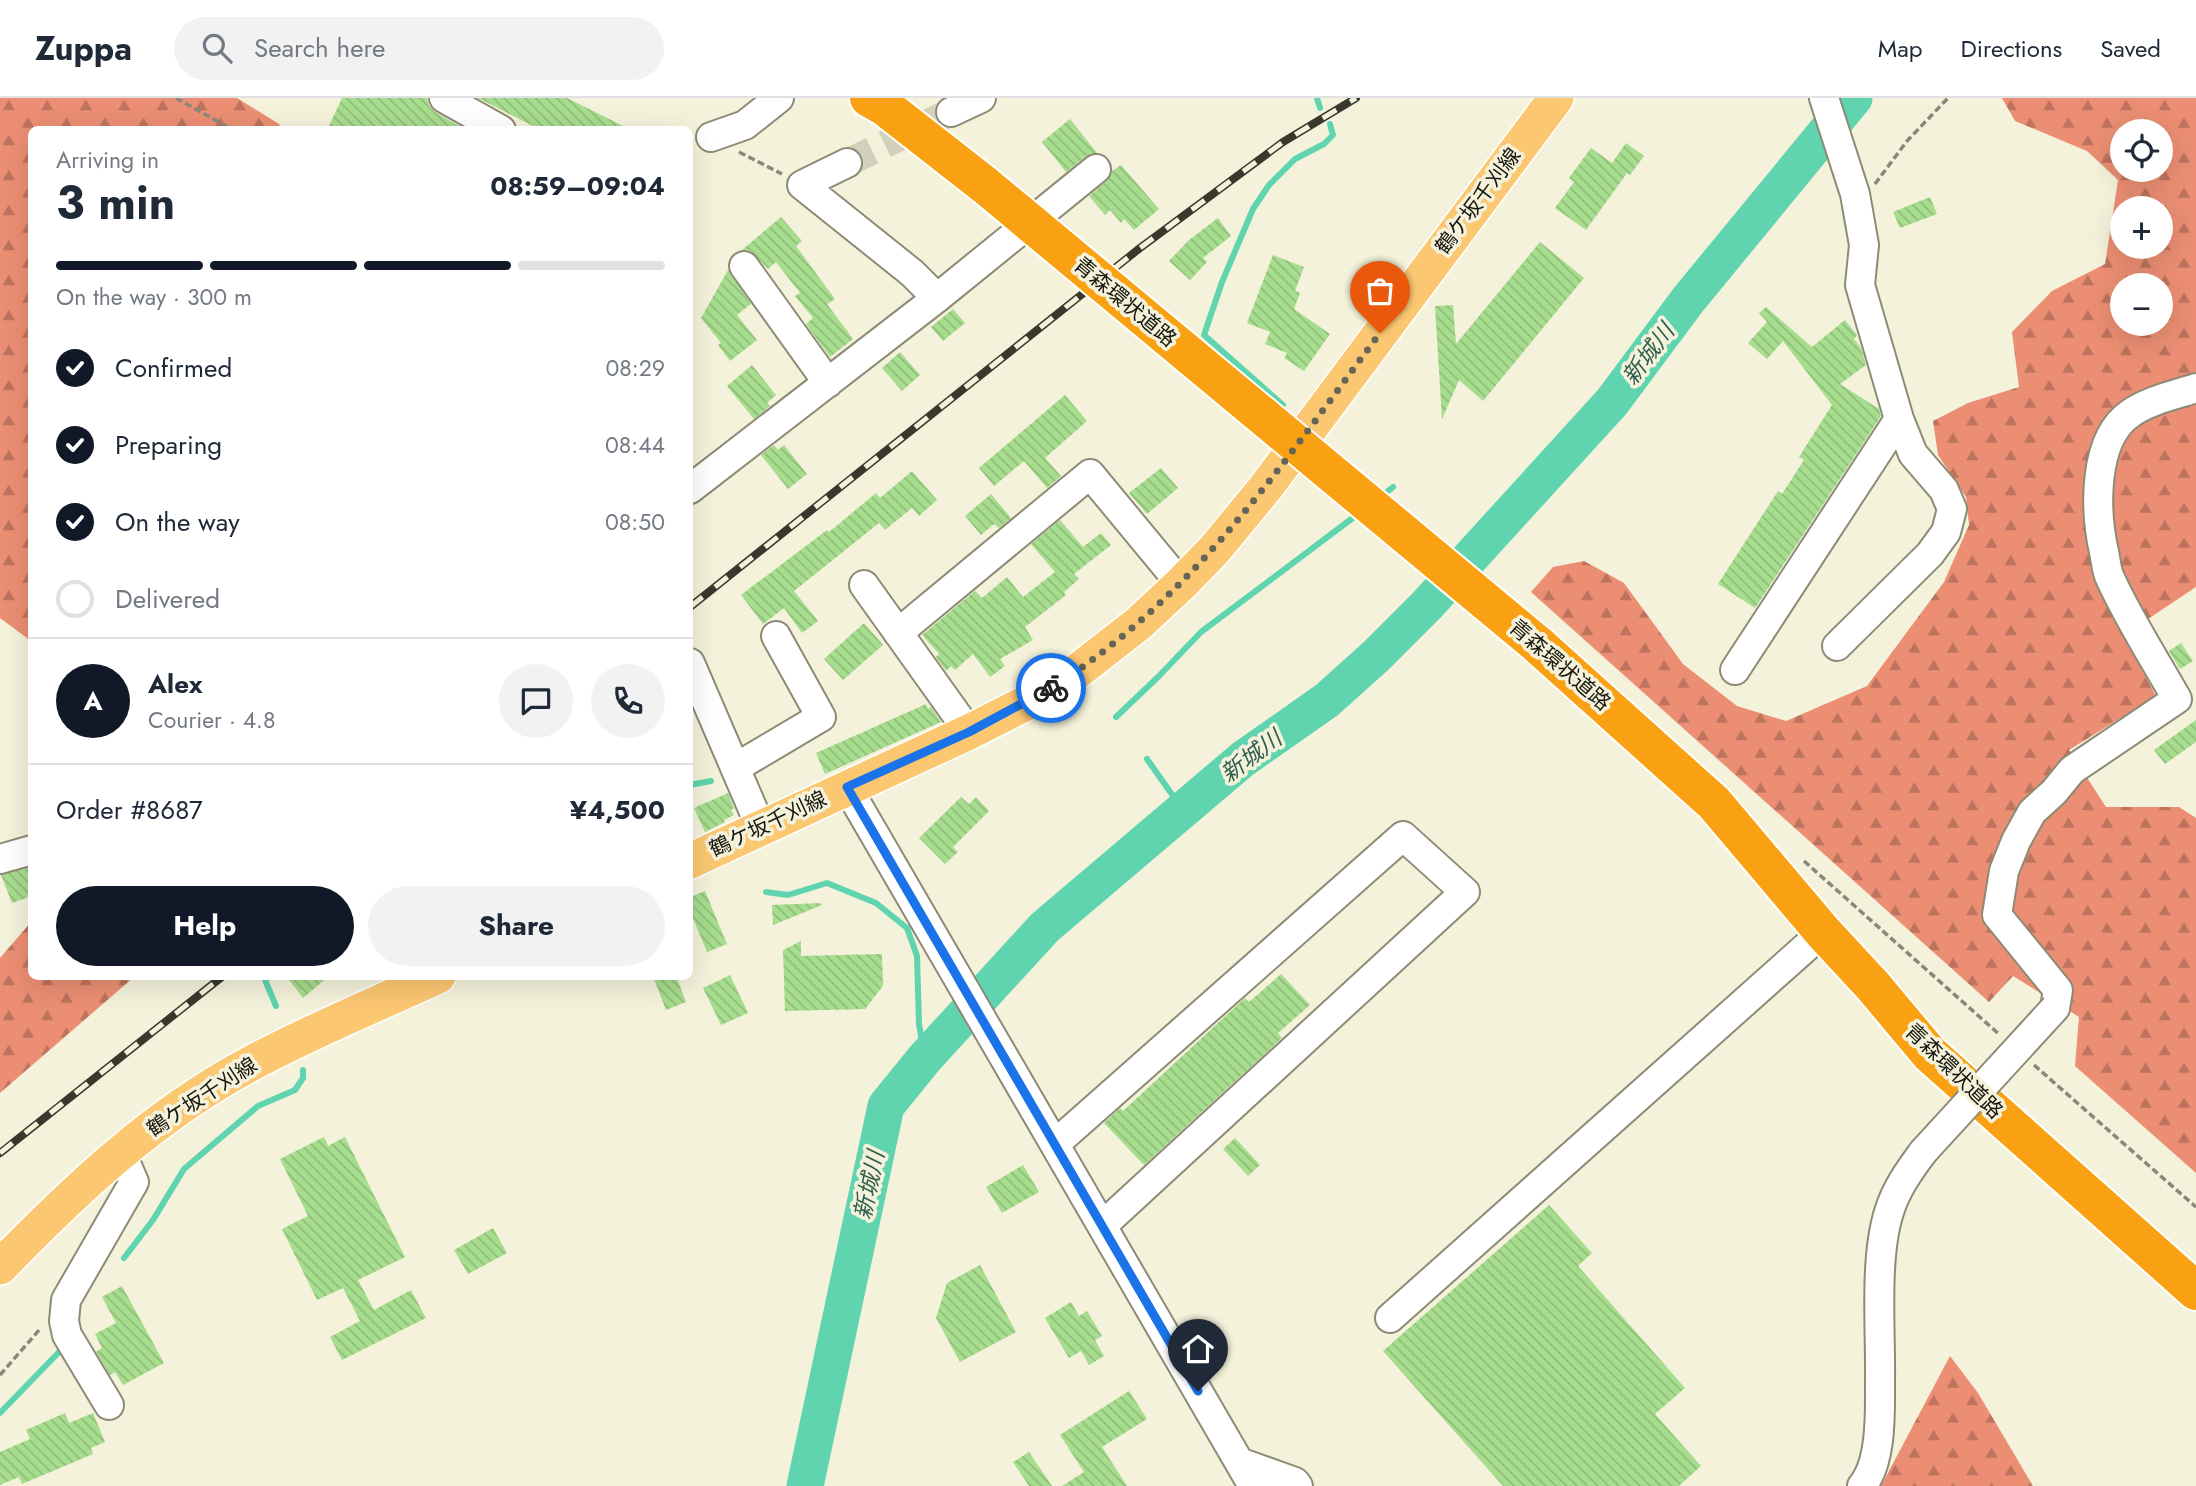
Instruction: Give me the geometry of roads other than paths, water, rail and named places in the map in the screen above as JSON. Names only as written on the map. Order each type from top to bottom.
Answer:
[{"type":"highway","name":"青森環状道路","points":[[876,101],[986,186],[1537,644],[1714,803],[1930,1054],[2196,1291]]},
{"type":"main road","name":"鶴ケ坂千刈線","points":[[693,860],[969,732],[1036,698],[1075,673],[1138,624],[1215,549],[1266,486],[1556,98]]},
{"type":"main road","name":"鶴ケ坂千刈線","points":[[0,1267],[41,1225],[121,1152],[184,1104],[249,1064],[429,980]]},
{"type":"street","points":[[444,98],[494,126]]},
{"type":"street","points":[[711,137],[745,125],[779,98]]},
{"type":"street","points":[[951,113],[981,98]]},
{"type":"street","points":[[1824,98],[1856,201],[1864,245],[1860,285],[1899,419],[1913,454],[1944,490],[1952,509],[1946,533],[1930,554],[1837,646]]},
{"type":"street","points":[[847,163],[802,185],[912,273],[937,299]]},
{"type":"street","points":[[693,487],[937,299],[1096,169]]},
{"type":"street","points":[[744,266],[828,383]]},
{"type":"street","points":[[1862,1486],[1877,1451],[1880,1411],[1881,1261],[1888,1213],[1901,1182],[1923,1152],[2055,1008],[2058,990],[1997,915],[2004,871],[2016,841],[2032,812],[2054,792],[2072,770],[2177,699],[2109,576],[2101,537],[2098,500],[2100,470],[2113,431],[2131,413],[2196,388]]},
{"type":"street","points":[[1735,670],[1899,419]]},
{"type":"street","points":[[898,633],[1090,474],[1181,584]]},
{"type":"street","points":[[864,585],[969,732]]},
{"type":"street","points":[[735,768],[821,717],[776,636]]},
{"type":"street","points":[[693,670],[761,828]]},
{"type":"street","points":[[847,787],[1246,1474],[1295,1482],[1298,1486]]},
{"type":"street","points":[[1055,1144],[1403,836],[1465,892],[1102,1226]]},
{"type":"street","points":[[0,859],[28,851]]},
{"type":"street","points":[[1390,1318],[1824,932]]},
{"type":"street","points":[[109,1405],[67,1335],[64,1321],[66,1300],[134,1182],[121,1152]]},
{"type":"waterway","points":[[1317,98],[1320,108]]},
{"type":"waterway","name":"新城川","points":[[805,1486],[886,1106],[925,1058],[1045,927],[1243,759],[1327,700],[1427,605],[1612,402],[1688,300],[1854,98]]},
{"type":"waterway","points":[[1283,405],[1204,335],[1222,282],[1253,209],[1269,185],[1295,159],[1324,144],[1333,135],[1330,124]]},
{"type":"waterway","points":[[1381,497],[1393,487]]},
{"type":"waterway","points":[[1116,717],[1201,632],[1358,514]]},
{"type":"waterway","points":[[1147,759],[1183,810]]},
{"type":"waterway","points":[[693,784],[711,781]]},
{"type":"waterway","points":[[766,892],[788,895],[827,883],[876,903],[907,928],[917,956],[919,1024],[925,1058]]},
{"type":"waterway","points":[[265,980],[276,1006]]},
{"type":"waterway","points":[[124,1258],[153,1220],[184,1169],[258,1106],[295,1090],[303,1078],[303,1070]]},
{"type":"waterway","points":[[0,1413],[62,1349]]},
{"type":"tunnel","points":[[847,163],[951,112]]},
{"type":"railway","points":[[693,605],[1140,248],[1283,142],[1356,98]]},
{"type":"railway","points":[[0,1153],[218,980]]}]
